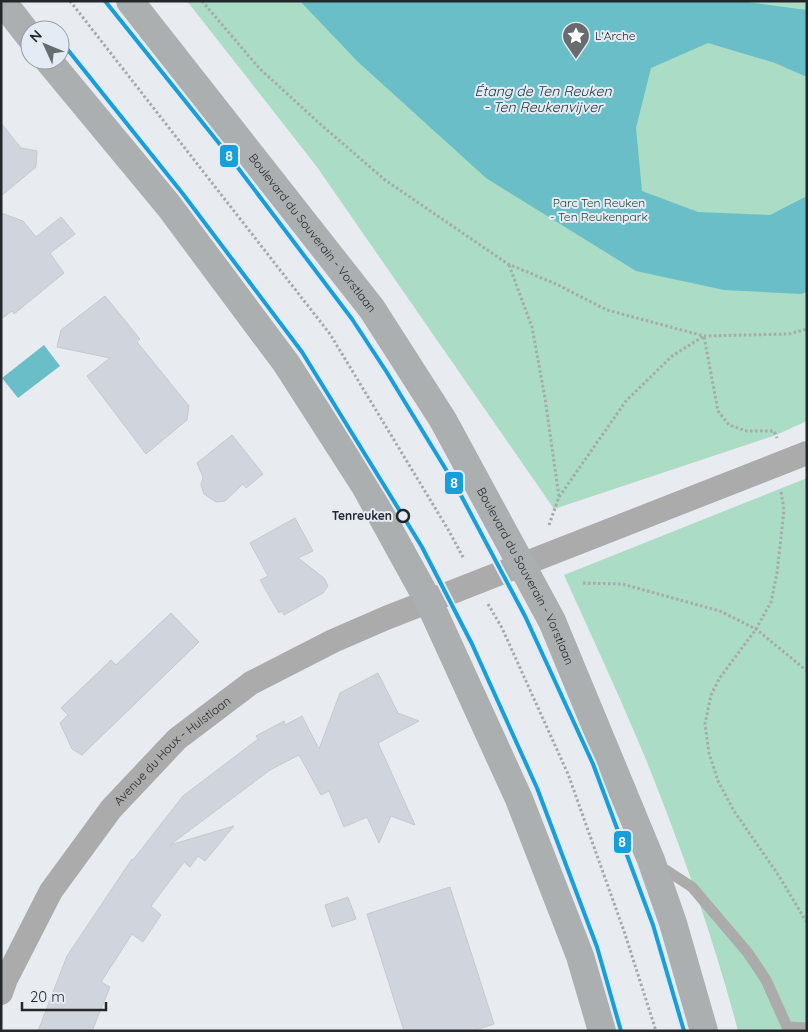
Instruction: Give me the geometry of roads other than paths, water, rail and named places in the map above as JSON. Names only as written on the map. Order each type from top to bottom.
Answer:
[{"type":"main road","points":[[2,1],[20,24]]},
{"type":"main road","name":"Boulevard du Souverain - Vorstlaan","points":[[130,1],[372,309],[443,420],[552,621],[651,860],[673,923],[704,1031]]},
{"type":"main road","points":[[56,70],[169,206],[286,363],[365,486],[429,602],[519,800],[580,956],[602,1031]]},
{"type":"street","points":[[522,564],[807,453]]},
{"type":"street","name":"Avenue du Houx - Hulstlaan","points":[[1,993],[6,979],[51,891],[111,809],[177,739],[251,683],[333,641],[522,564]]},
{"type":"lane","points":[[651,860],[692,887],[731,932],[766,980],[789,1029],[807,1028]]},
{"type":"water","name":"Étang de Ten Reuken - Ten Reukenvijver","points":[[300,1],[740,1],[807,10],[807,77],[775,63],[708,43],[651,68],[636,128],[642,191],[698,212],[770,215],[807,196],[807,292],[801,294],[724,290],[636,271],[486,178],[357,61]]},
{"type":"water","points":[[44,345],[60,366],[18,398],[2,378]]},
{"type":"place","name":"L'Arche","points":[[576,60]]},
{"type":"place","name":"Tenreuken","points":[[403,516]]},
{"type":"park label","name":"Parc Ten Reuken - Ten Reukenpark","points":[[599,210]]}]
